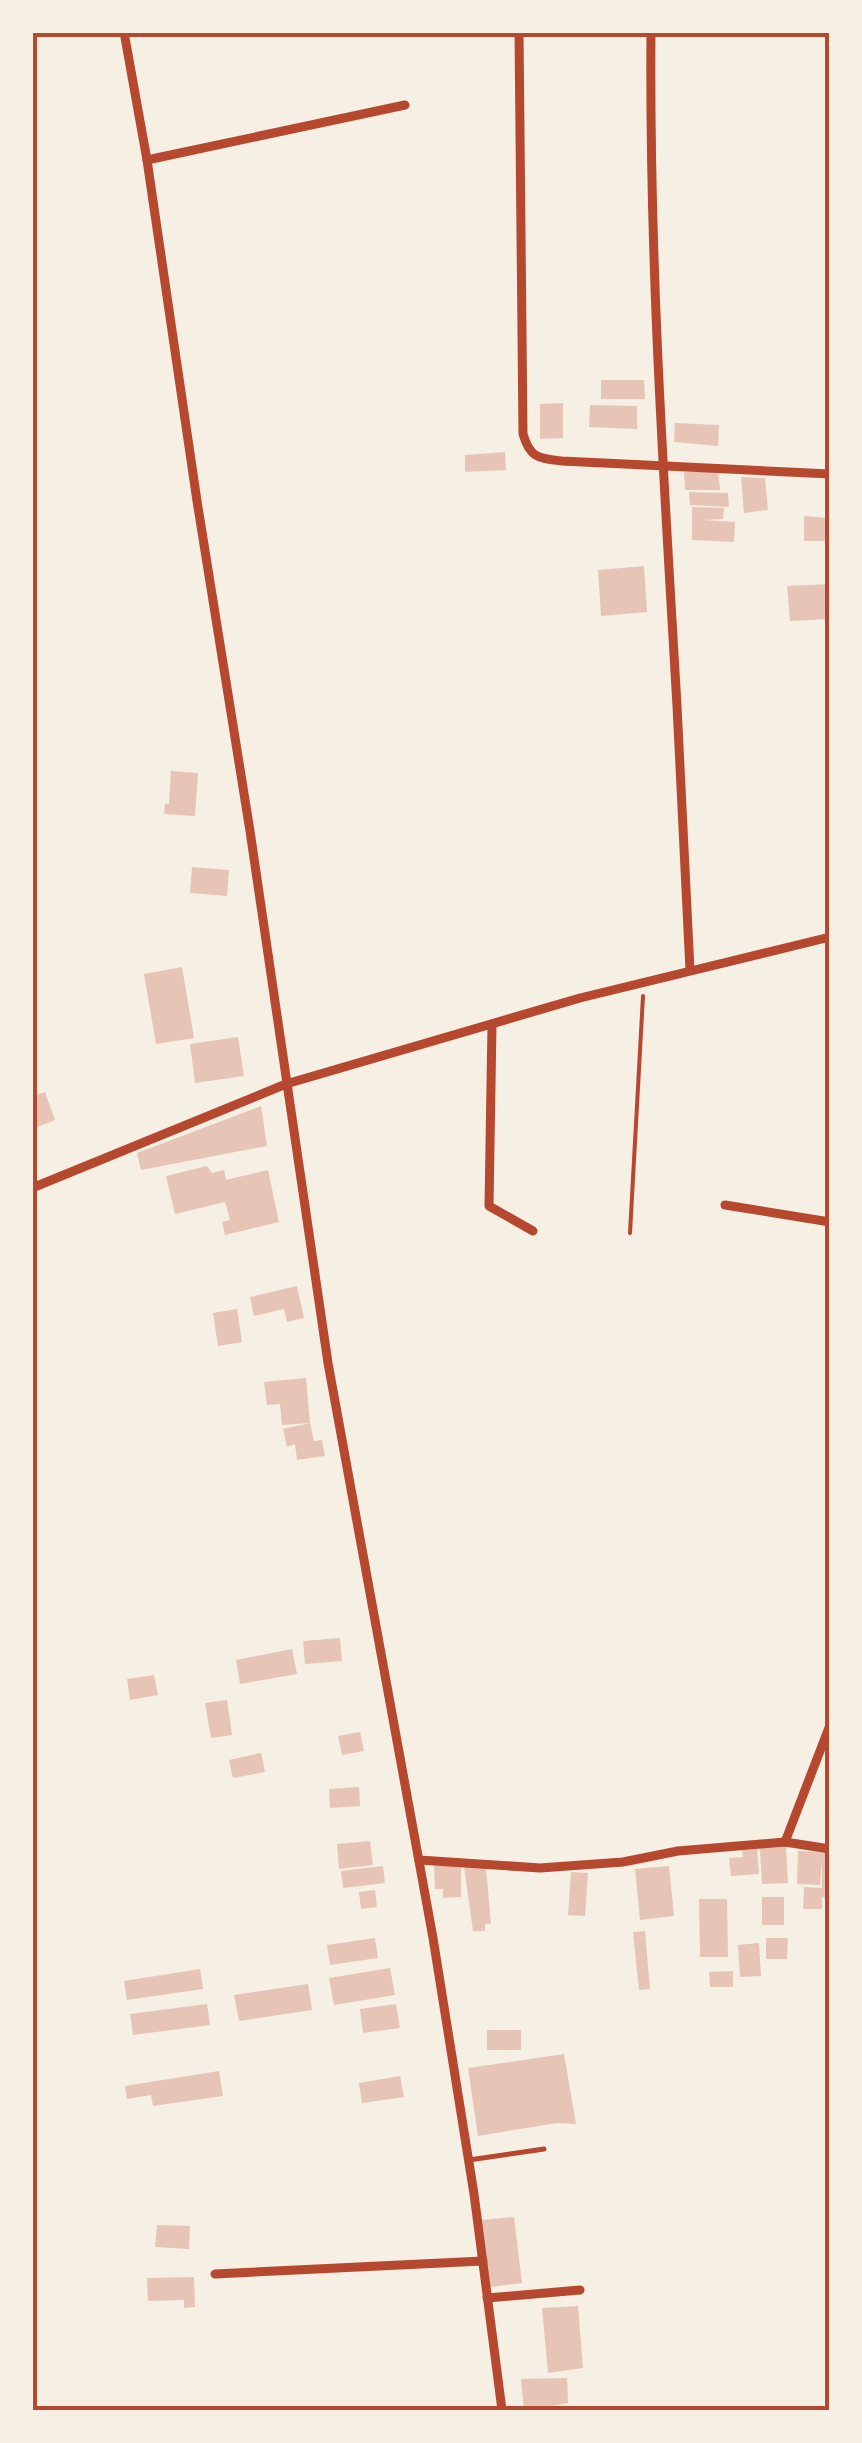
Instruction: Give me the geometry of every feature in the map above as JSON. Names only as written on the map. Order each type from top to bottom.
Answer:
[{"type":"street","points":[[124,32],[148,160],[328,1363],[419,1860],[469,2160],[502,2410]]},
{"type":"street","points":[[519,32],[523,434],[529,451],[548,460],[830,474]]},
{"type":"street","points":[[651,32],[652,236],[690,970]]},
{"type":"street","points":[[148,160],[404,105]]},
{"type":"street","points":[[32,1188],[286,1084],[690,970],[830,937]]},
{"type":"street","points":[[492,1024],[489,1206],[533,1231]]},
{"type":"street","points":[[725,1205],[830,1222]]},
{"type":"street","points":[[785,1842],[830,1725]]},
{"type":"street","points":[[419,1860],[540,1868],[785,1842],[830,1850]]},
{"type":"street","points":[[215,2274],[483,2262]]},
{"type":"street","points":[[487,2298],[580,2290]]},
{"type":"lane","points":[[469,2160],[544,2150]]},
{"type":"path","points":[[630,1233],[644,981]]},
{"type":"building","points":[[601,380],[644,380],[645,399],[601,399]]},
{"type":"building","points":[[563,403],[563,438],[540,439],[540,404]]},
{"type":"building","points":[[590,405],[637,406],[637,429],[589,427]]},
{"type":"building","points":[[675,423],[719,425],[718,446],[674,442]]},
{"type":"building","points":[[505,452],[506,470],[465,472],[465,455]]},
{"type":"building","points":[[684,472],[718,472],[720,490],[685,490]]},
{"type":"building","points":[[741,477],[765,478],[768,510],[744,513]]},
{"type":"building","points":[[689,492],[728,493],[729,507],[690,505]]},
{"type":"building","points":[[692,507],[724,508],[723,519],[703,520],[735,522],[734,542],[692,540]]},
{"type":"building","points":[[804,516],[830,518],[830,541],[804,541]]},
{"type":"building","points":[[644,566],[647,612],[601,616],[598,570]]},
{"type":"building","points":[[830,584],[830,619],[790,621],[787,586]]},
{"type":"building","points":[[171,771],[198,773],[195,816],[164,814],[165,804],[169,804]]},
{"type":"building","points":[[192,867],[229,870],[227,896],[190,893]]},
{"type":"building","points":[[182,967],[194,1038],[156,1044],[144,974]]},
{"type":"building","points":[[238,1037],[244,1076],[195,1083],[190,1044]]},
{"type":"building","points":[[45,1092],[55,1120],[37,1127],[32,1115],[32,1096]]},
{"type":"building","points":[[261,1106],[267,1146],[141,1170],[137,1153]]},
{"type":"building","points":[[207,1166],[212,1173],[224,1170],[226,1180],[268,1170],[279,1222],[225,1235],[222,1222],[230,1220],[225,1202],[175,1214],[166,1176]]},
{"type":"building","points":[[297,1286],[304,1318],[287,1322],[284,1309],[254,1316],[250,1297]]},
{"type":"building","points":[[237,1309],[242,1342],[218,1346],[213,1313]]},
{"type":"building","points":[[306,1378],[310,1423],[282,1425],[280,1404],[267,1405],[264,1382]]},
{"type":"building","points":[[310,1423],[314,1441],[322,1440],[325,1456],[297,1460],[295,1444],[287,1447],[283,1429]]},
{"type":"building","points":[[340,1638],[342,1661],[305,1664],[303,1641]]},
{"type":"building","points":[[292,1649],[297,1674],[240,1684],[236,1660]]},
{"type":"building","points":[[154,1675],[158,1695],[130,1700],[127,1679]]},
{"type":"building","points":[[227,1700],[232,1735],[211,1738],[205,1703]]},
{"type":"building","points":[[360,1732],[364,1751],[342,1755],[338,1736]]},
{"type":"building","points":[[261,1753],[265,1772],[233,1778],[229,1760]]},
{"type":"building","points":[[359,1787],[360,1806],[330,1808],[329,1789]]},
{"type":"building","points":[[370,1841],[373,1865],[339,1869],[337,1844]]},
{"type":"building","points":[[786,1846],[788,1883],[762,1884],[760,1848]]},
{"type":"building","points":[[757,1849],[759,1874],[731,1876],[729,1858],[743,1857],[742,1850]]},
{"type":"building","points":[[798,1851],[830,1852],[830,1898],[822,1897],[822,1909],[803,1909],[804,1887],[822,1888],[822,1861],[820,1885],[797,1884]]},
{"type":"building","points":[[461,1865],[461,1897],[443,1898],[443,1889],[435,1889],[434,1866]]},
{"type":"building","points":[[383,1866],[385,1883],[343,1888],[341,1871]]},
{"type":"building","points":[[669,1866],[674,1916],[640,1920],[635,1869]]},
{"type":"building","points":[[464,1867],[486,1868],[491,1924],[485,1924],[485,1931],[473,1931]]},
{"type":"building","points":[[571,1872],[588,1873],[585,1916],[568,1915]]},
{"type":"building","points":[[375,1890],[377,1907],[361,1909],[359,1892]]},
{"type":"building","points":[[762,1897],[784,1897],[784,1925],[762,1925]]},
{"type":"building","points":[[699,1899],[727,1899],[728,1957],[700,1957]]},
{"type":"building","points":[[645,1931],[650,1989],[639,1990],[633,1932]]},
{"type":"building","points":[[375,1938],[378,1958],[330,1965],[327,1945]]},
{"type":"building","points":[[766,1938],[788,1938],[787,1959],[766,1959]]},
{"type":"building","points":[[759,1943],[761,1976],[740,1977],[738,1945]]},
{"type":"building","points":[[390,1968],[395,1995],[334,2005],[329,1978]]},
{"type":"building","points":[[200,1969],[203,1989],[127,2000],[124,1981]]},
{"type":"building","points":[[733,1971],[733,1987],[710,1987],[709,1972]]},
{"type":"building","points":[[308,1984],[312,2010],[239,2021],[234,1995]]},
{"type":"building","points":[[207,2004],[210,2025],[133,2035],[130,2014]]},
{"type":"building","points":[[396,2004],[400,2028],[363,2033],[360,2009]]},
{"type":"building","points":[[487,2030],[521,2030],[521,2050],[487,2050]]},
{"type":"building","points":[[564,2054],[576,2124],[557,2123],[478,2136],[468,2068]]},
{"type":"building","points":[[219,2071],[223,2096],[153,2106],[151,2095],[127,2099],[125,2086]]},
{"type":"building","points":[[400,2076],[404,2097],[362,2103],[359,2083]]},
{"type":"building","points":[[514,2217],[522,2283],[490,2287],[481,2220]]},
{"type":"building","points":[[157,2225],[190,2226],[189,2249],[155,2247]]},
{"type":"building","points":[[194,2277],[195,2307],[184,2308],[184,2300],[148,2301],[147,2278]]},
{"type":"building","points":[[578,2306],[583,2368],[548,2373],[542,2308]]},
{"type":"building","points":[[567,2378],[568,2403],[524,2410],[521,2379]]}]
